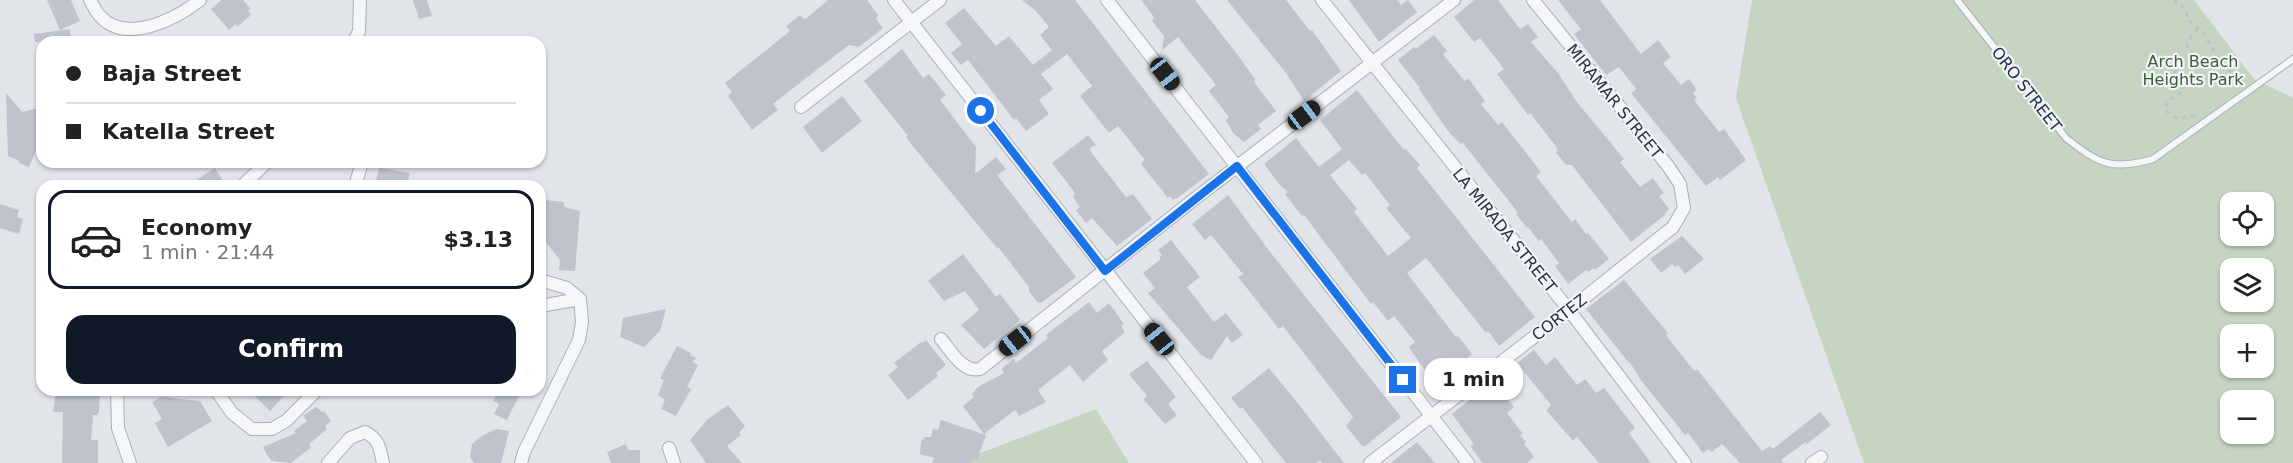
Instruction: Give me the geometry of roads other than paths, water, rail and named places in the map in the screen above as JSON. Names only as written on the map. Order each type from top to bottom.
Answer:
[{"type":"street","points":[[90,0],[100,17],[116,26],[136,29],[158,25],[187,11],[200,0]]},
{"type":"street","points":[[357,36],[359,31],[360,0]]},
{"type":"street","points":[[894,0],[1105,271],[1214,406],[1256,463]]},
{"type":"street","points":[[801,107],[940,0]]},
{"type":"street","points":[[1107,0],[1468,463]]},
{"type":"street","name":"LA MIRADA STREET","points":[[1322,0],[1569,310],[1685,463]]},
{"type":"street","points":[[941,339],[966,368],[973,371],[980,369],[1237,166],[1454,0]]},
{"type":"street","name":"MIRAMAR STREET","points":[[1533,0],[1668,166],[1680,184],[1684,208]]},
{"type":"street","points":[[248,180],[261,168]]},
{"type":"street","name":"CORTEZ","points":[[1370,463],[1673,227],[1684,208]]},
{"type":"street","points":[[521,463],[579,340],[582,322],[579,299],[567,288],[546,282]]},
{"type":"street","points":[[546,305],[579,299]]},
{"type":"street","points":[[117,396],[118,428],[130,463]]},
{"type":"street","points":[[220,396],[232,413],[252,429],[272,429],[286,422],[311,396]]},
{"type":"street","points":[[328,463],[350,438],[365,432],[373,436],[380,445],[383,463]]},
{"type":"street","points":[[669,448],[674,463]]},
{"type":"lane","name":"ORO STREET","points":[[1957,0],[2066,138],[2089,156],[2109,164],[2131,165],[2153,159],[2293,59]]},
{"type":"park label","name":"Arch Beach Heights Park","points":[[2193,70]]}]
